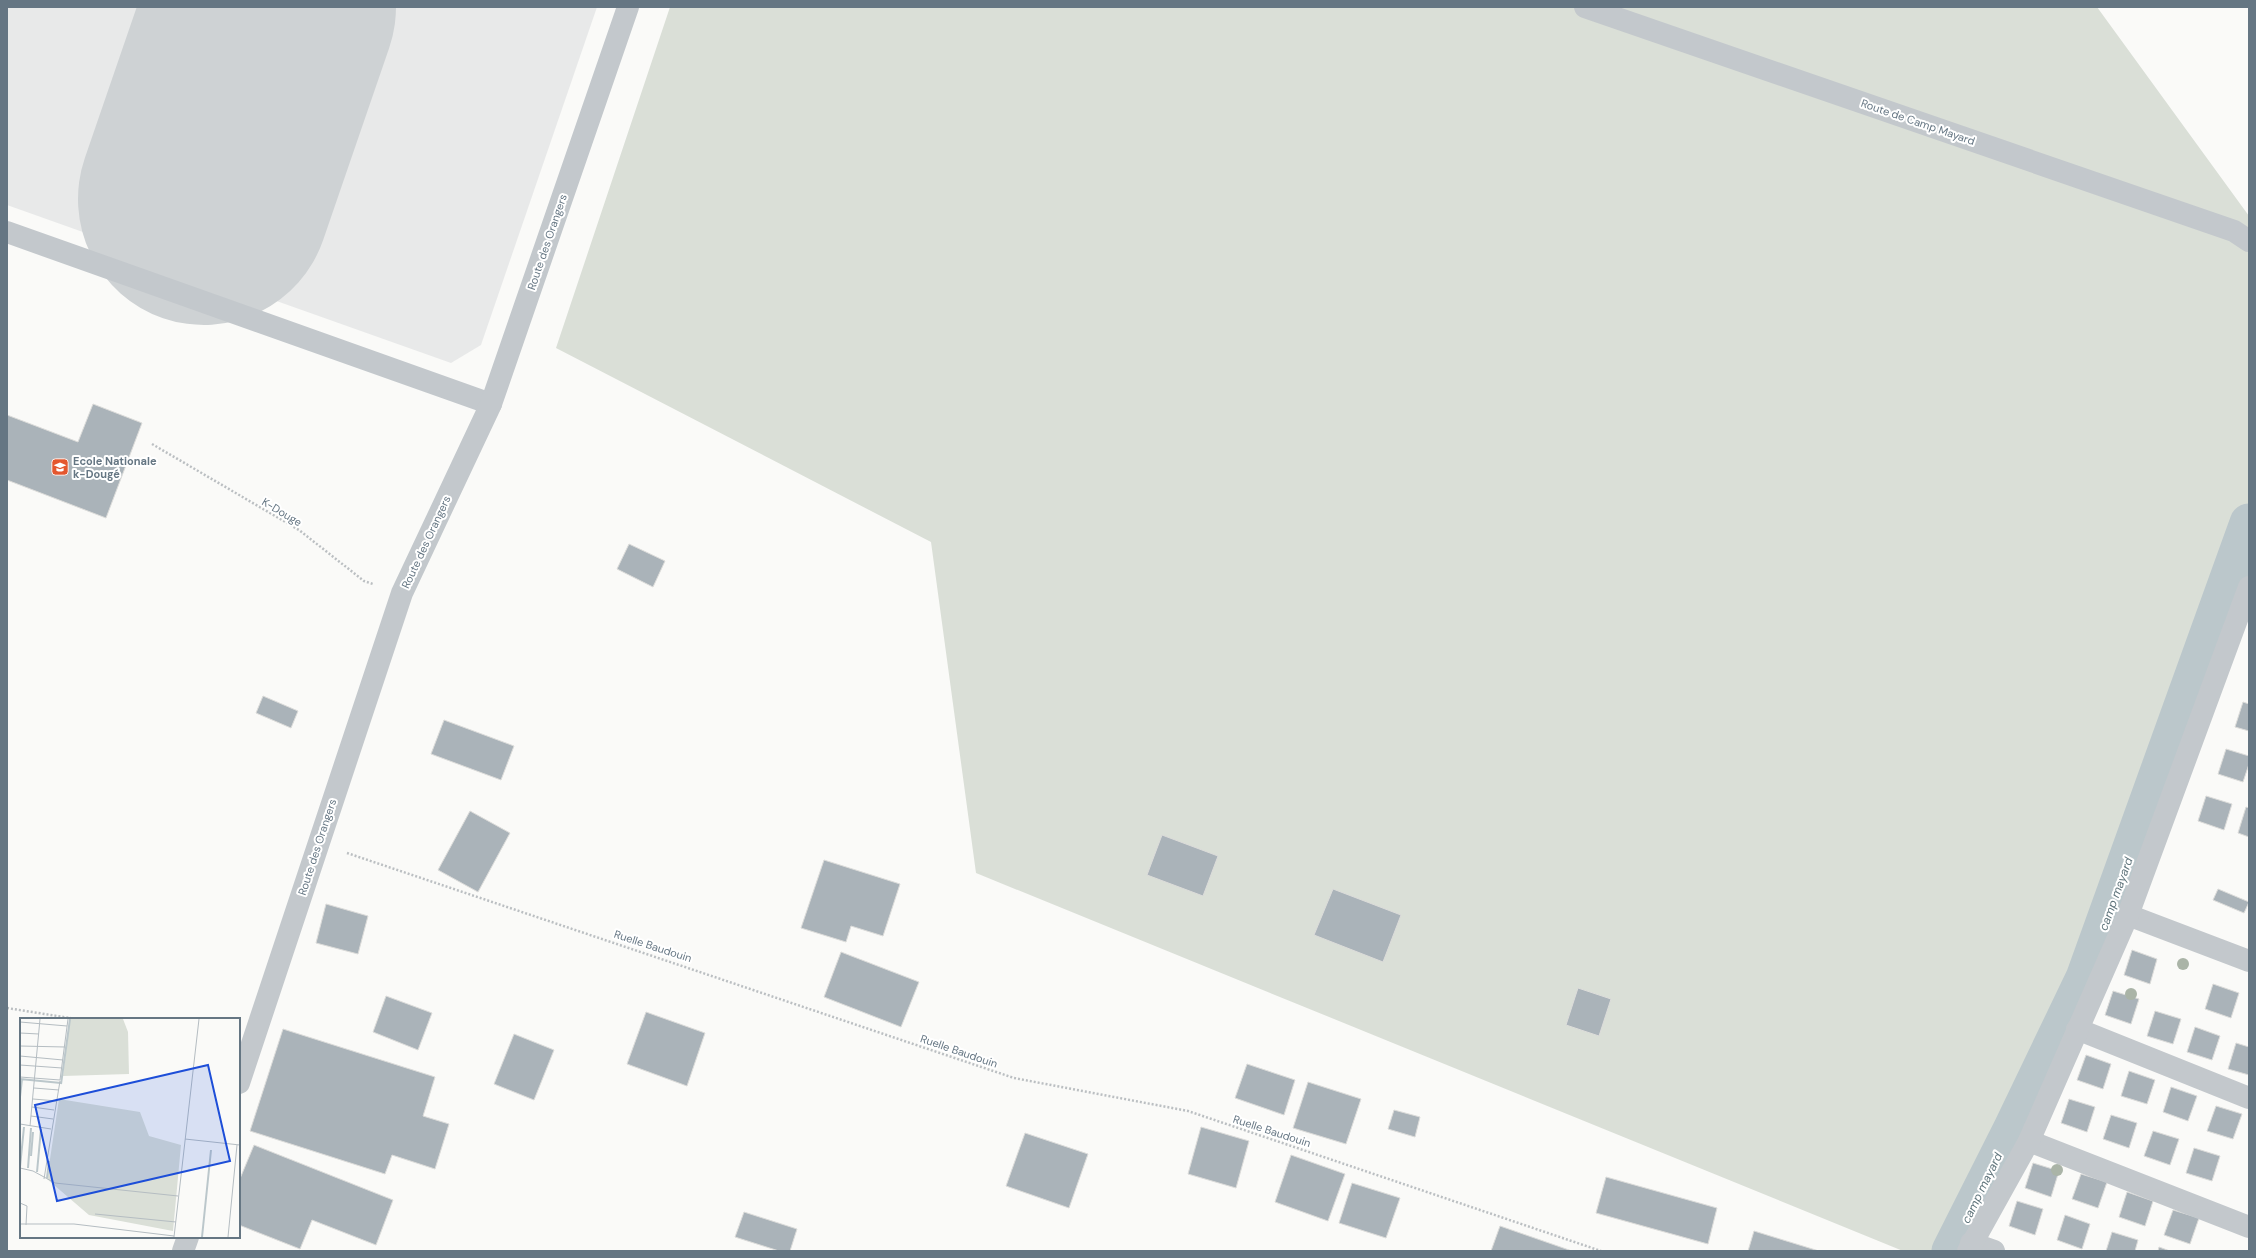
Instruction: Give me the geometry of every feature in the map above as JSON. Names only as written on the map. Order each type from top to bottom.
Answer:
[{"type":"street","name":"Route des Orangers","points":[[240,1080],[402,593],[491,404],[628,7]]},
{"type":"street","name":"Route de Camp Mayard","points":[[1585,7],[2234,231],[2249,241]]},
{"type":"street","points":[[7,232],[491,404]]},
{"type":"street","points":[[1994,1251],[1970,1247],[2029,1141],[2128,914],[2249,587]]},
{"type":"street","points":[[2128,914],[2249,961]]},
{"type":"street","points":[[2077,1029],[2249,1098]]},
{"type":"street","points":[[2029,1141],[2249,1227]]},
{"type":"street","points":[[183,1251],[188,1238]]},
{"type":"path","name":"K-Douge","points":[[152,444],[299,530],[364,581],[402,593]]},
{"type":"path","name":"Ruelle Baudouin","points":[[318,843],[1014,1078],[1188,1112],[1601,1251]]},
{"type":"path","points":[[7,1008],[70,1018]]},
{"type":"shaded area","points":[[7,7],[597,7],[481,345],[451,363],[7,205]]},
{"type":"shaded area","points":[[670,7],[2097,7],[2249,216],[2249,502],[2106,905],[1952,1251],[1903,1251],[976,873],[931,542],[556,348]]},
{"type":"building","points":[[93,404],[142,423],[106,518],[7,480],[7,415],[78,442]]},
{"type":"building","points":[[629,544],[665,561],[653,587],[617,569]]},
{"type":"building","points":[[263,696],[298,711],[291,728],[256,713]]},
{"type":"building","points":[[2243,702],[2249,704],[2249,731],[2235,727]]},
{"type":"building","points":[[444,720],[514,746],[501,780],[431,754]]},
{"type":"building","points":[[2226,749],[2249,756],[2249,764],[2243,782],[2218,774]]},
{"type":"building","points":[[2206,796],[2232,804],[2224,830],[2198,821]]},
{"type":"building","points":[[2246,807],[2249,808],[2249,837],[2238,833]]},
{"type":"building","points":[[470,811],[510,833],[478,892],[438,870]]},
{"type":"building","points":[[1162,835],[1218,856],[1203,896],[1147,875]]},
{"type":"building","points":[[824,860],[900,884],[883,936],[851,926],[846,942],[801,928]]},
{"type":"building","points":[[1333,889],[1401,915],[1383,962],[1314,935]]},
{"type":"building","points":[[2218,889],[2249,902],[2244,913],[2213,900]]},
{"type":"building","points":[[326,904],[368,916],[358,954],[316,943]]},
{"type":"building","points":[[2132,950],[2157,959],[2150,984],[2124,975]]},
{"type":"building","points":[[841,952],[919,982],[901,1027],[824,997]]},
{"type":"building","points":[[2213,984],[2239,993],[2231,1018],[2205,1009]]},
{"type":"building","points":[[1578,988],[1611,999],[1599,1036],[1566,1025]]},
{"type":"building","points":[[2113,991],[2139,999],[2131,1024],[2105,1015]]},
{"type":"building","points":[[386,996],[432,1013],[418,1050],[373,1032]]},
{"type":"building","points":[[2155,1011],[2181,1019],[2173,1044],[2147,1036]]},
{"type":"building","points":[[646,1012],[705,1033],[687,1086],[627,1064]]},
{"type":"building","points":[[2195,1027],[2220,1036],[2212,1060],[2187,1052]]},
{"type":"building","points":[[283,1029],[435,1077],[423,1116],[449,1124],[435,1169],[392,1155],[385,1174],[250,1131]]},
{"type":"building","points":[[514,1034],[554,1050],[534,1100],[494,1084]]},
{"type":"building","points":[[2236,1043],[2249,1047],[2249,1075],[2228,1069]]},
{"type":"building","points":[[2086,1055],[2111,1064],[2103,1089],[2077,1080]]},
{"type":"building","points":[[1247,1064],[1295,1080],[1284,1115],[1235,1098]]},
{"type":"building","points":[[2129,1071],[2155,1080],[2147,1104],[2121,1096]]},
{"type":"building","points":[[1308,1082],[1361,1099],[1346,1144],[1293,1128]]},
{"type":"building","points":[[2171,1087],[2197,1096],[2188,1121],[2163,1112]]},
{"type":"building","points":[[2069,1099],[2095,1107],[2087,1132],[2061,1123]]},
{"type":"building","points":[[2216,1106],[2242,1114],[2233,1139],[2207,1131]]},
{"type":"building","points":[[1394,1110],[1420,1117],[1415,1137],[1388,1129]]},
{"type":"building","points":[[2111,1115],[2137,1123],[2129,1148],[2103,1139]]},
{"type":"building","points":[[1201,1127],[1249,1141],[1236,1188],[1188,1174]]},
{"type":"building","points":[[2153,1131],[2179,1139],[2170,1165],[2144,1156]]},
{"type":"building","points":[[1025,1133],[1088,1154],[1069,1208],[1006,1186]]},
{"type":"building","points":[[254,1145],[393,1200],[376,1245],[312,1220],[300,1249],[240,1225],[240,1179]]},
{"type":"building","points":[[2194,1148],[2220,1156],[2212,1181],[2186,1173]]},
{"type":"building","points":[[1291,1155],[1345,1174],[1328,1221],[1275,1202]]},
{"type":"building","points":[[2033,1163],[2059,1171],[2051,1197],[2025,1188]]},
{"type":"building","points":[[2081,1174],[2107,1182],[2098,1208],[2072,1199]]},
{"type":"building","points":[[1606,1177],[1717,1208],[1708,1244],[1596,1213]]},
{"type":"building","points":[[1352,1183],[1400,1198],[1386,1238],[1339,1223]]},
{"type":"building","points":[[2127,1192],[2153,1201],[2145,1226],[2119,1217]]},
{"type":"building","points":[[2017,1201],[2043,1209],[2035,1235],[2009,1226]]},
{"type":"building","points":[[2173,1210],[2199,1218],[2190,1244],[2164,1235]]},
{"type":"building","points":[[744,1212],[797,1229],[790,1251],[779,1251],[735,1237]]},
{"type":"building","points":[[2065,1215],[2090,1224],[2082,1249],[2057,1240]]},
{"type":"building","points":[[1500,1226],[1572,1251],[1491,1251]]},
{"type":"building","points":[[1754,1231],[1819,1251],[1748,1251]]},
{"type":"building","points":[[2112,1232],[2138,1240],[2135,1251],[2106,1251]]},
{"type":"building","points":[[2159,1247],[2170,1251],[2158,1251]]},
{"type":"waterway","name":"camp mayard","points":[[1951,1251],[2013,1128],[2085,978],[2249,523]]},
{"type":"runway","points":[[204,199],[270,7]]},
{"type":"place","name":"Ecole Nationale k-Dougé","points":[[60,467]]}]
